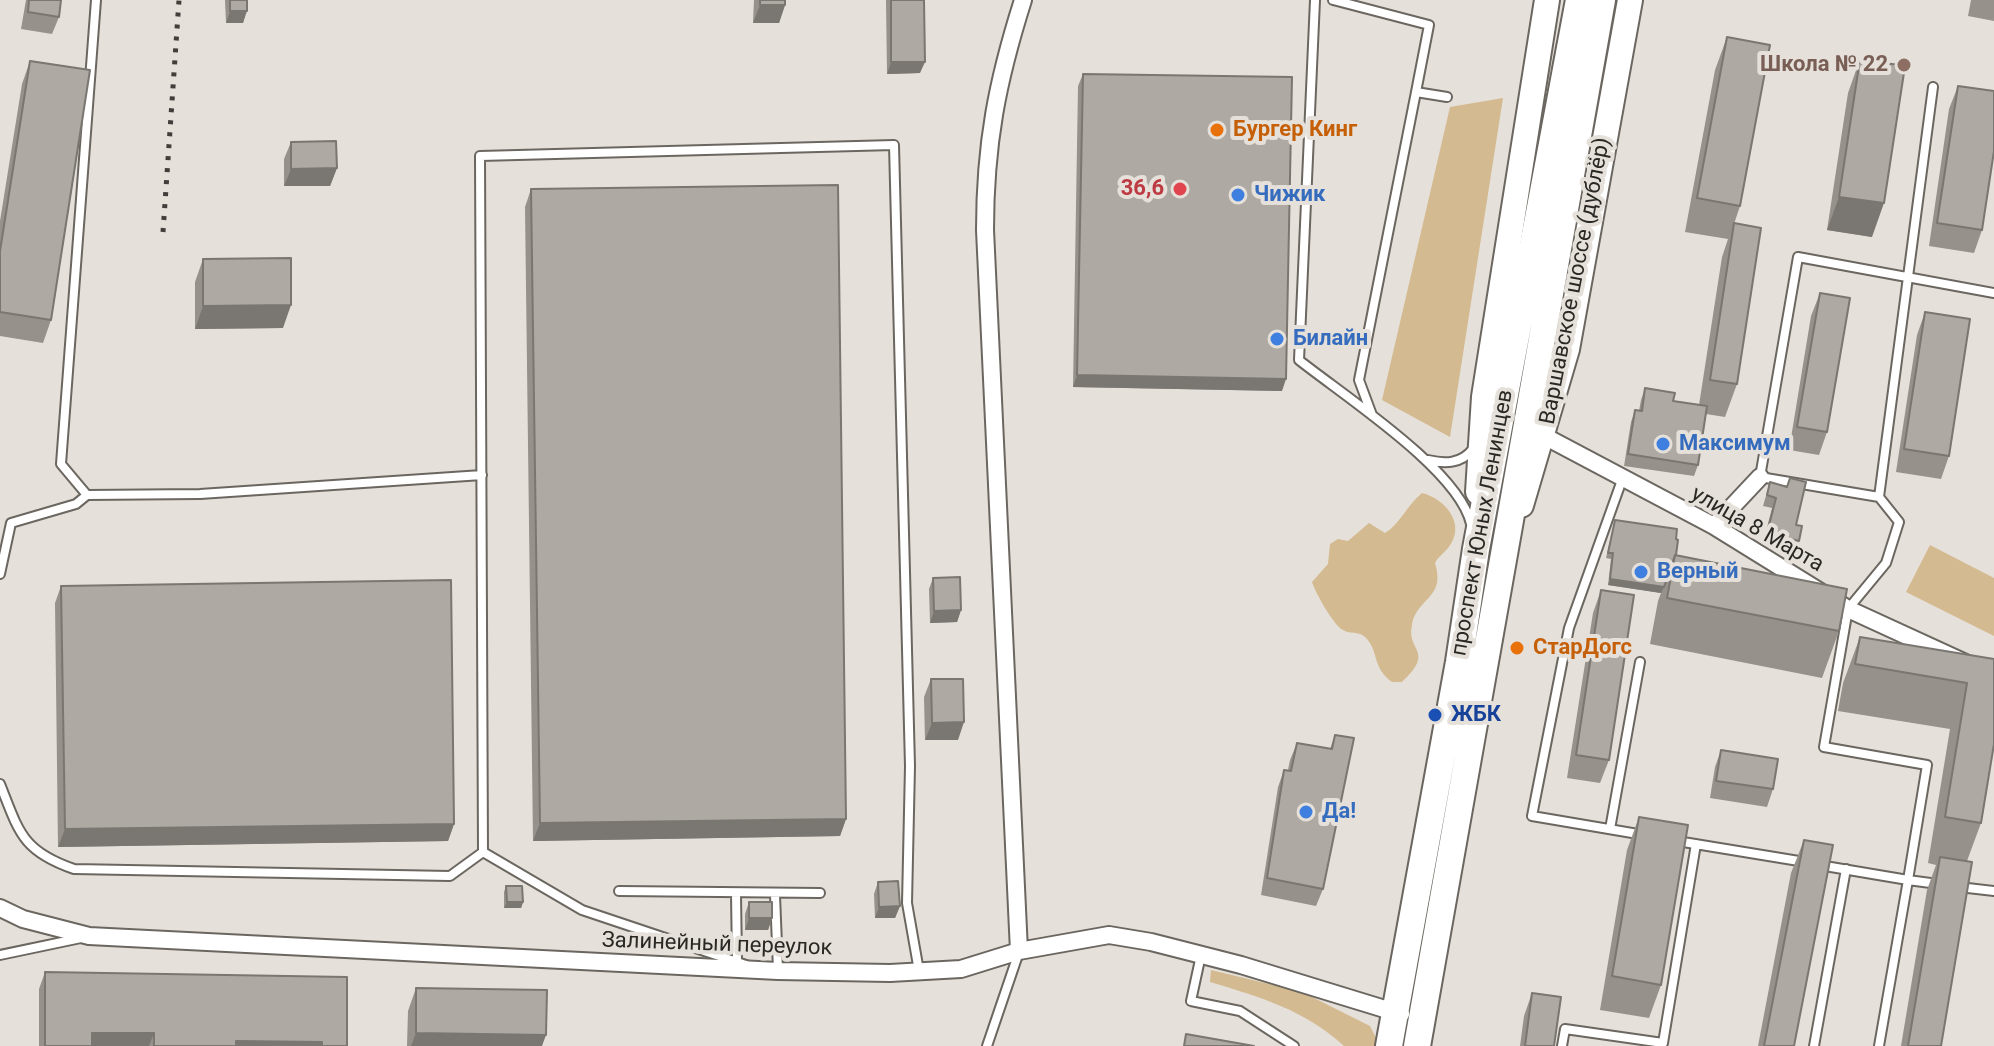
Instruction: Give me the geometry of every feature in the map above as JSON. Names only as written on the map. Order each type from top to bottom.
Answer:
[{"type":"main road","points":[[1476,549],[1481,432],[1547,0]]},
{"type":"main road","name":"проспект Юных Ленинцев","points":[[1389,1046],[1455,687],[1476,549],[1579,0]]},
{"type":"main road","name":"проспект Юных Ленинцев","points":[[1419,1034],[1602,0]]},
{"type":"main road","name":"Варшавское шоссе (дублёр)","points":[[1504,557],[1544,436],[1567,349],[1630,0]]},
{"type":"street","points":[[1019,951],[985,230],[985,164],[994,101],[1023,0]]},
{"type":"street","name":"улица 8 Марта","points":[[1544,436],[1714,526],[1848,609],[1994,676]]},
{"type":"street","points":[[1714,526],[1760,477]]},
{"type":"street","name":"Залинейный переулок","points":[[0,908],[23,919],[89,936],[770,971],[961,969],[1019,951],[1109,935],[1201,955],[1394,1012],[1419,1034]]},
{"type":"lane","points":[[87,495],[61,464],[96,0]]},
{"type":"lane","points":[[1315,0],[1299,360],[1427,460],[1462,499],[1476,549]]},
{"type":"lane","points":[[1333,0],[1429,25],[1359,380],[1373,418]]},
{"type":"lane","points":[[1879,497],[1933,87]]},
{"type":"lane","points":[[1416,92],[1447,97]]},
{"type":"lane","points":[[483,852],[480,156],[894,145],[910,766],[907,903],[919,971]]},
{"type":"lane","points":[[1879,1046],[1927,765],[1824,747],[1848,609],[1886,563],[1899,522],[1879,497],[1760,477],[1798,257],[1994,293]]},
{"type":"lane","points":[[1427,460],[1444,464],[1456,461],[1469,454],[1481,432]]},
{"type":"lane","points":[[0,529],[76,504],[87,495],[200,494],[482,475]]},
{"type":"lane","points":[[1622,480],[1569,628],[1532,816],[1653,837]]},
{"type":"lane","points":[[0,520],[11,523]]},
{"type":"lane","points":[[0,574],[11,523]]},
{"type":"lane","points":[[1610,829],[1640,662]]},
{"type":"lane","points":[[0,784],[19,832],[42,858],[74,869],[450,876],[483,852]]},
{"type":"lane","points":[[1667,839],[1908,880],[1994,891]]},
{"type":"lane","points":[[1562,1046],[1565,1029],[1663,1043],[1696,844]]},
{"type":"lane","points":[[483,852],[582,910],[770,971],[775,895]]},
{"type":"lane","points":[[1814,1046],[1846,869]]},
{"type":"lane","points":[[619,891],[775,895],[820,893]]},
{"type":"lane","points":[[736,894],[737,961]]},
{"type":"lane","points":[[0,955],[89,936]]},
{"type":"lane","points":[[987,1046],[1019,951]]},
{"type":"lane","points":[[1201,955],[1191,1001],[1240,1011],[1294,1046]]},
{"type":"shaded area","points":[[1503,98],[1450,437],[1382,400],[1450,107]]},
{"type":"shaded area","points":[[1422,493],[1446,507],[1455,531],[1448,548],[1435,563],[1437,584],[1434,591],[1419,609],[1412,625],[1411,634],[1419,657],[1417,663],[1402,682],[1392,682],[1381,671],[1367,639],[1339,627],[1312,582],[1328,564],[1330,544],[1338,539],[1348,541],[1369,523],[1385,533]]},
{"type":"shaded area","points":[[1930,545],[1994,578],[1994,636],[1906,592]]},
{"type":"shaded area","points":[[1211,970],[1302,992],[1370,1026],[1380,1046],[1344,1046],[1298,1014],[1264,999],[1210,982]]},
{"type":"building","points":[[29,0],[61,0],[59,17],[28,12]]},
{"type":"building","points":[[230,0],[247,0],[247,11],[230,11]]},
{"type":"building","points":[[760,0],[785,0],[785,5],[760,5]]},
{"type":"building","points":[[891,0],[924,0],[925,62],[891,62]]},
{"type":"building","points":[[1727,37],[1770,45],[1740,206],[1697,198]]},
{"type":"building","points":[[1860,59],[1905,66],[1884,203],[1839,197]]},
{"type":"building","points":[[30,61],[90,70],[51,320],[0,312],[0,251]]},
{"type":"building","points":[[1083,74],[1292,77],[1286,379],[1077,375]]},
{"type":"building","points":[[1958,86],[1994,91],[1994,151],[1982,230],[1937,223]]},
{"type":"building","points":[[336,141],[337,168],[291,169],[291,142]]},
{"type":"building","points":[[838,185],[846,819],[540,823],[531,189]]},
{"type":"building","points":[[1734,223],[1761,228],[1737,384],[1710,380]]},
{"type":"building","points":[[291,258],[291,305],[203,306],[203,259]]},
{"type":"building","points":[[1820,293],[1850,298],[1827,432],[1797,427]]},
{"type":"building","points":[[1925,312],[1970,319],[1949,456],[1904,449]]},
{"type":"building","name":"Максимум","points":[[1645,388],[1675,393],[1673,401],[1707,406],[1698,465],[1628,454],[1635,410],[1642,411]]},
{"type":"building","points":[[1790,478],[1806,482],[1796,525],[1802,526],[1799,541],[1767,533],[1776,498],[1767,495],[1770,482],[1787,487]]},
{"type":"building","name":"Верный","points":[[1615,520],[1677,529],[1676,555],[1664,587],[1610,579],[1613,553],[1608,553]]},
{"type":"building","points":[[1675,555],[1847,589],[1839,631],[1667,598]]},
{"type":"building","points":[[960,577],[961,610],[934,611],[933,578]]},
{"type":"building","points":[[451,580],[454,824],[65,829],[61,586]]},
{"type":"building","points":[[1601,590],[1634,595],[1609,760],[1576,755]]},
{"type":"building","points":[[1860,637],[1994,659],[1994,744],[1981,823],[1945,817],[1967,683],[1855,664]]},
{"type":"building","points":[[931,679],[963,679],[964,722],[932,723]]},
{"type":"building","name":"Да!","points":[[1335,735],[1354,738],[1323,889],[1267,878],[1284,770],[1291,771],[1297,743],[1332,749]]},
{"type":"building","points":[[1721,750],[1778,759],[1773,789],[1716,781]]},
{"type":"building","points":[[1639,817],[1688,825],[1661,985],[1612,976]]},
{"type":"building","points":[[1804,840],[1833,845],[1794,1046],[1764,1046]]},
{"type":"building","points":[[1940,857],[1972,862],[1941,1046],[1908,1046]]},
{"type":"building","points":[[898,881],[900,906],[879,907],[878,882]]},
{"type":"building","points":[[506,886],[522,886],[523,902],[507,902]]},
{"type":"building","points":[[749,902],[772,902],[772,918],[749,918]]},
{"type":"building","points":[[45,972],[347,977],[347,1046],[322,1046],[322,1042],[236,1041],[236,1046],[154,1046],[154,1033],[92,1033],[92,1046],[45,1046]]},
{"type":"building","points":[[416,988],[547,990],[546,1035],[416,1033]]},
{"type":"building","points":[[1532,993],[1561,997],[1554,1046],[1525,1046]]},
{"type":"building","points":[[1186,1034],[1254,1046],[1184,1046]]},
{"type":"railway","points":[[163,232],[179,0]]},
{"type":"place","name":"Школа № 22","points":[[1904,65]]},
{"type":"place","name":"Бургер Кинг","points":[[1217,130]]},
{"type":"place","name":"36,6","points":[[1180,189]]},
{"type":"place","name":"Чижик","points":[[1238,195]]},
{"type":"place","name":"Билайн","points":[[1277,339]]},
{"type":"place","name":"Максимум","points":[[1663,444]]},
{"type":"place","name":"Верный","points":[[1641,572]]},
{"type":"place","name":"СтарДогс","points":[[1517,648]]},
{"type":"place","name":"ЖБК","points":[[1435,715]]},
{"type":"place","name":"Да!","points":[[1306,812]]}]
